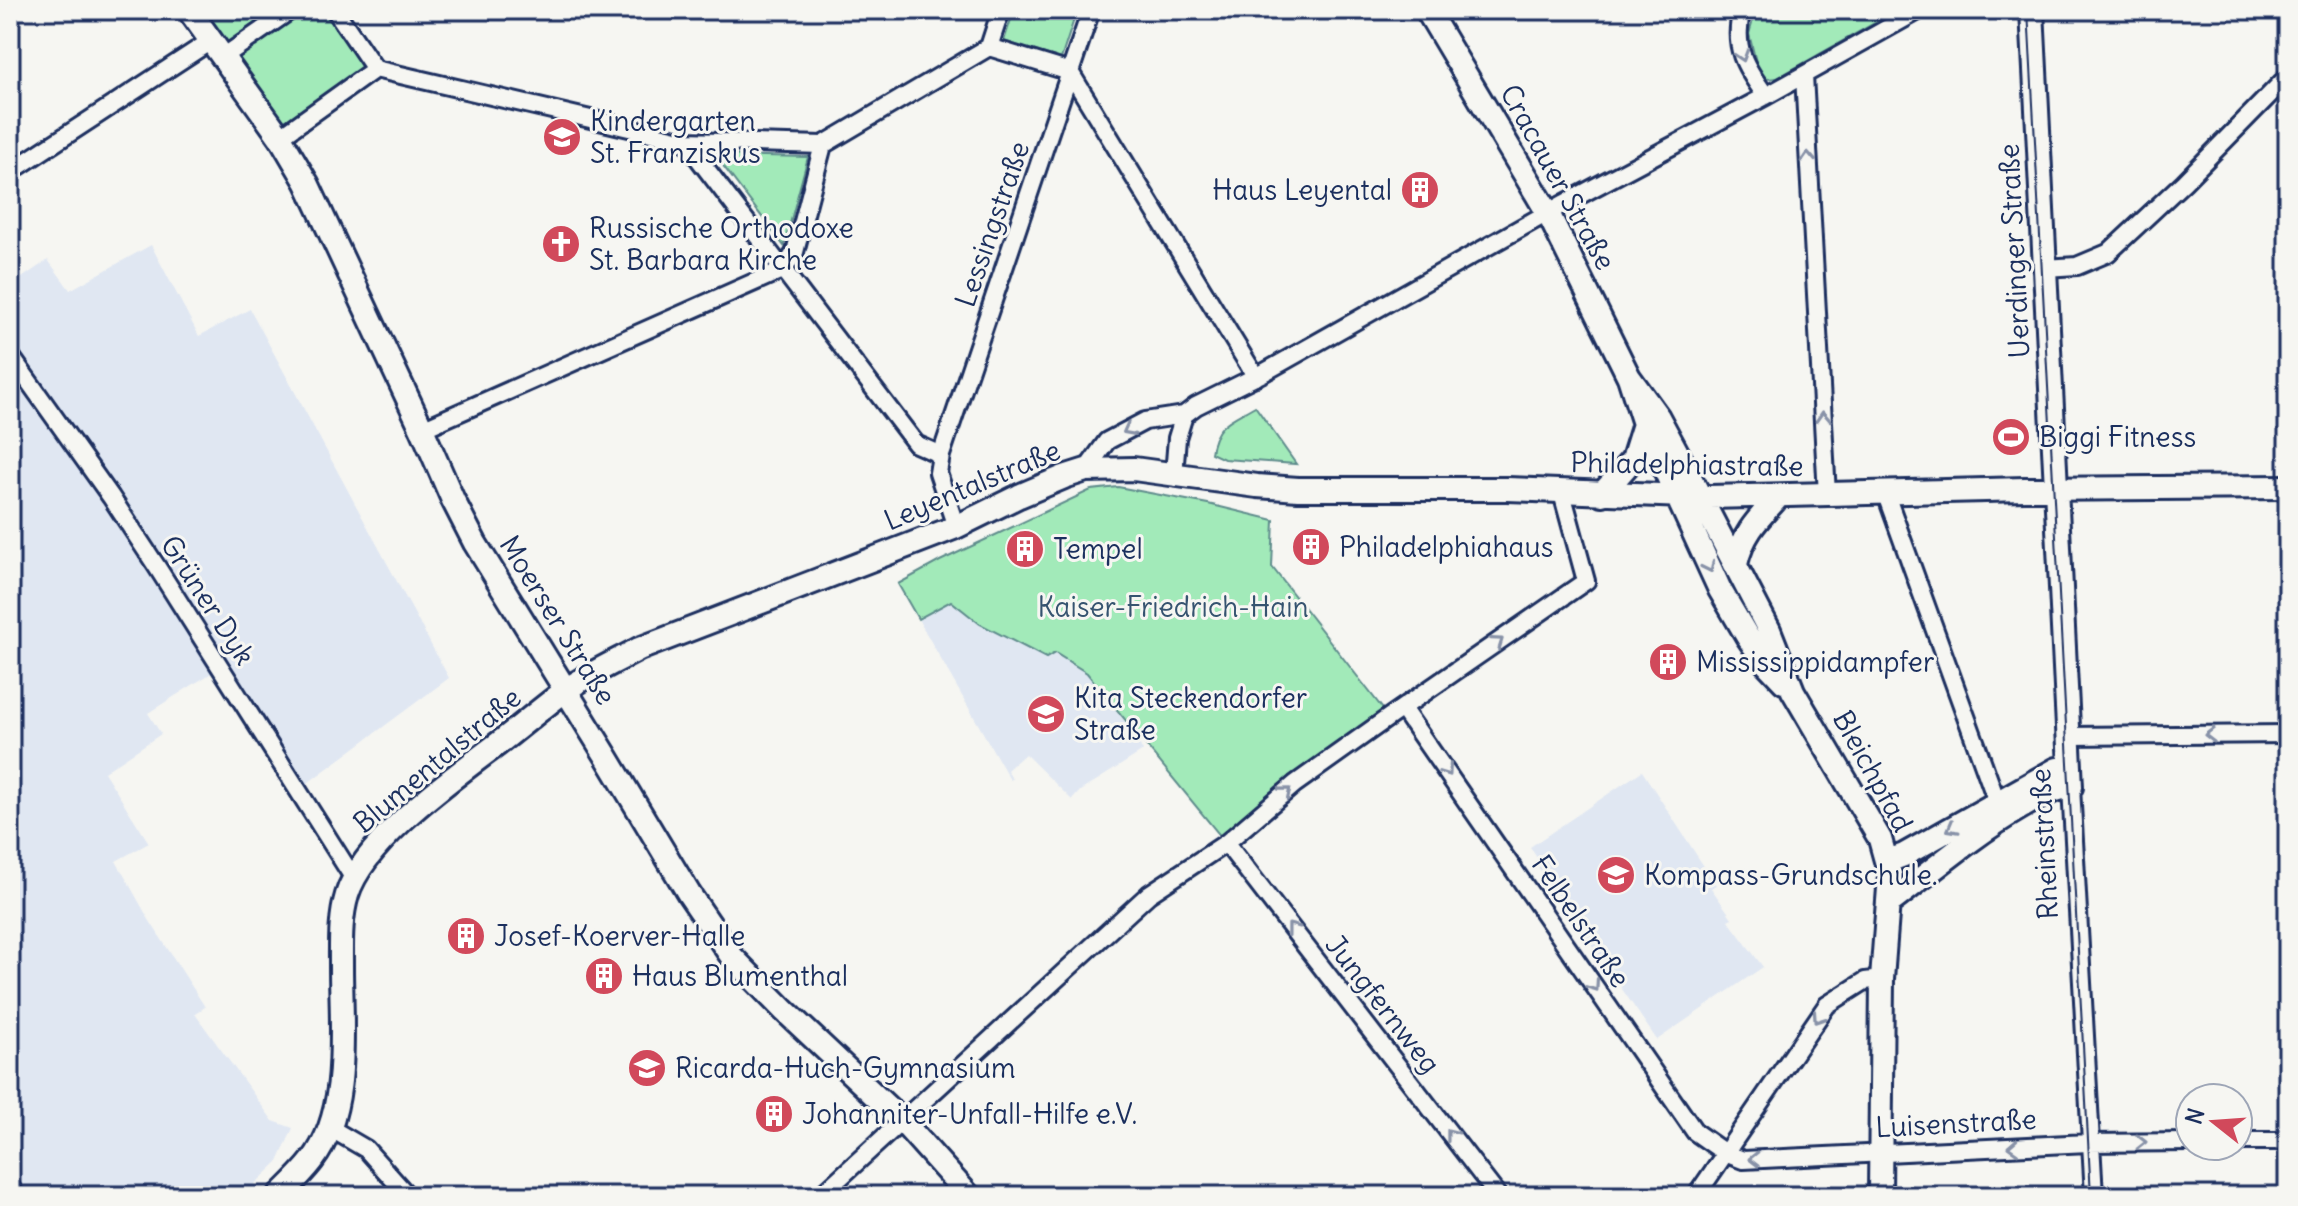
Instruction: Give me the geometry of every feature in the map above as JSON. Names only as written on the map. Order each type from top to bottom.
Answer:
[{"type":"main road","name":"Cracauer Straße","points":[[1427,10],[1548,213],[1629,377],[1644,424],[1676,496]]},
{"type":"main road","name":"Uerdinger Straße","points":[[2032,10],[2056,489]]},
{"type":"main road","name":"Moerser Straße","points":[[199,13],[217,48],[280,137],[320,209],[475,543],[689,894],[732,957],[903,1122],[969,1196]]},
{"type":"main road","name":"Cracauer Straße","points":[[1629,377],[1658,417],[1701,497]]},
{"type":"main road","points":[[1602,494],[1633,459],[1644,424]]},
{"type":"main road","name":"Philadelphiastraße","points":[[1086,470],[1134,469],[1298,489],[1507,489],[1701,497],[2288,487]]},
{"type":"main road","name":"Leyentalstraße","points":[[565,690],[639,649],[956,527],[1019,496],[1086,470]]},
{"type":"main road","name":"Rheinstraße","points":[[2056,489],[2071,777]]},
{"type":"main road","name":"Bleichpfad","points":[[1676,496],[1720,590],[1747,636],[1765,662],[1793,691]]},
{"type":"main road","points":[[1736,564],[1747,532],[1779,496]]},
{"type":"main road","name":"Bleichpfad","points":[[1701,497],[1769,630],[1793,691],[1880,839],[1888,861],[1890,875],[1882,979],[1880,1196]]},
{"type":"main road","name":"Blumentalstraße","points":[[279,1196],[313,1160],[330,1128],[338,1101],[343,917],[346,898],[354,879],[386,836],[447,783],[565,690]]},
{"type":"main road","points":[[1888,861],[2057,769],[2071,777],[1988,827],[1888,904]]},
{"type":"street","points":[[10,172],[217,48],[291,10]]},
{"type":"street","points":[[335,10],[375,69],[685,141],[823,145],[989,47],[1001,10]]},
{"type":"street","name":"Lessingstraße","points":[[941,455],[1091,10]]},
{"type":"street","points":[[1742,10],[1738,46],[1746,69],[1766,96]]},
{"type":"street","name":"Leyentalstraße","points":[[1086,470],[1107,441],[1145,421],[1184,415],[1256,377],[1915,11]]},
{"type":"street","points":[[989,47],[1070,72],[1256,377]]},
{"type":"street","points":[[280,137],[375,69]]},
{"type":"street","points":[[1804,75],[1827,495]]},
{"type":"street","points":[[2045,268],[2077,266],[2108,253],[2184,182],[2288,76]]},
{"type":"street","points":[[685,141],[916,444],[941,455],[938,473],[956,527]]},
{"type":"street","points":[[422,429],[784,269],[795,252],[823,145]]},
{"type":"street","name":"Grüner Dyk","points":[[10,355],[157,567],[354,879]]},
{"type":"street","points":[[1174,475],[1177,438],[1184,415]]},
{"type":"street","points":[[1885,492],[1997,802]]},
{"type":"street","points":[[820,1196],[1149,894],[1226,843],[1295,784],[1586,581],[1562,493]]},
{"type":"street","name":"Felbelstraße","points":[[1402,708],[1695,1132],[1725,1153]]},
{"type":"street","points":[[2068,736],[2288,734]]},
{"type":"street","name":"Rheinstraße","points":[[2071,777],[2094,1196]]},
{"type":"street","name":"Jungfernweg","points":[[1226,843],[1498,1196]]},
{"type":"street","points":[[1696,1196],[1827,1005],[1865,981],[1882,979]]},
{"type":"street","points":[[330,1128],[366,1149],[408,1196]]},
{"type":"street","points":[[2254,1141],[2288,1141]]},
{"type":"street","name":"Luisenstraße","points":[[1725,1153],[1743,1160],[2091,1143],[2174,1142]]},
{"type":"street","points":[[10,1186],[16,1196]]},
{"type":"shaded area","points":[[151,245],[199,336],[250,309],[449,678],[305,785],[229,662],[148,713],[161,734],[104,772],[149,843],[116,861],[205,1007],[195,1014],[273,1121],[293,1128],[278,1162],[242,1196],[10,1196],[10,286],[48,260],[70,290]]},
{"type":"shaded area","name":"Kita Steckendorfer Straße","points":[[951,601],[1046,657],[1053,653],[1083,668],[1133,732],[1143,751],[1080,791],[1072,800],[1025,754],[1007,770],[1010,780],[918,619]]},
{"type":"shaded area","points":[[1642,771],[1716,885],[1711,888],[1732,918],[1728,920],[1763,967],[1657,1040],[1538,867],[1541,864],[1530,847]]},
{"type":"green space","points":[[200,10],[326,10],[365,65],[282,127],[216,28]]},
{"type":"green space","points":[[1014,10],[1077,10],[1061,59],[1004,41]]},
{"type":"green space","points":[[1756,10],[1884,10],[1885,17],[1777,78],[1767,79],[1758,70],[1749,34]]},
{"type":"green space","points":[[715,155],[808,157],[784,246]]},
{"type":"green space","points":[[1255,406],[1296,464],[1224,459],[1211,453],[1220,429]]},
{"type":"green space","name":"Kaiser-Friedrich-Hain","points":[[1118,487],[1274,520],[1272,567],[1393,722],[1226,843],[1087,673],[1055,653],[1046,658],[980,624],[951,601],[918,619],[898,584],[1091,490]]},
{"type":"tram line","points":[[2028,10],[2091,1196]]},
{"type":"place","name":"Kindergarten St. Franziskus","points":[[562,137]]},
{"type":"place","name":"Haus Leyental","points":[[1420,190]]},
{"type":"place","name":"Russische Orthodoxe St. Barbara Kirche","points":[[561,244]]},
{"type":"place","name":"Biggi Fitness","points":[[2011,437]]},
{"type":"place","name":"Philadelphiahaus","points":[[1311,547]]},
{"type":"place","name":"Tempel","points":[[1025,549]]},
{"type":"place","name":"Mississippidampfer","points":[[1668,662]]},
{"type":"place","name":"Kita Steckendorfer Straße","points":[[1046,714]]},
{"type":"place","name":"Kompass-Grundschule.","points":[[1616,875]]},
{"type":"place","name":"Josef-Koerver-Halle","points":[[466,936]]},
{"type":"place","name":"Haus Blumenthal","points":[[604,976]]},
{"type":"place","name":"Ricarda-Huch-Gymnasium","points":[[647,1068]]},
{"type":"place","name":"Johanniter-Unfall-Hilfe e.V.","points":[[774,1114]]}]
